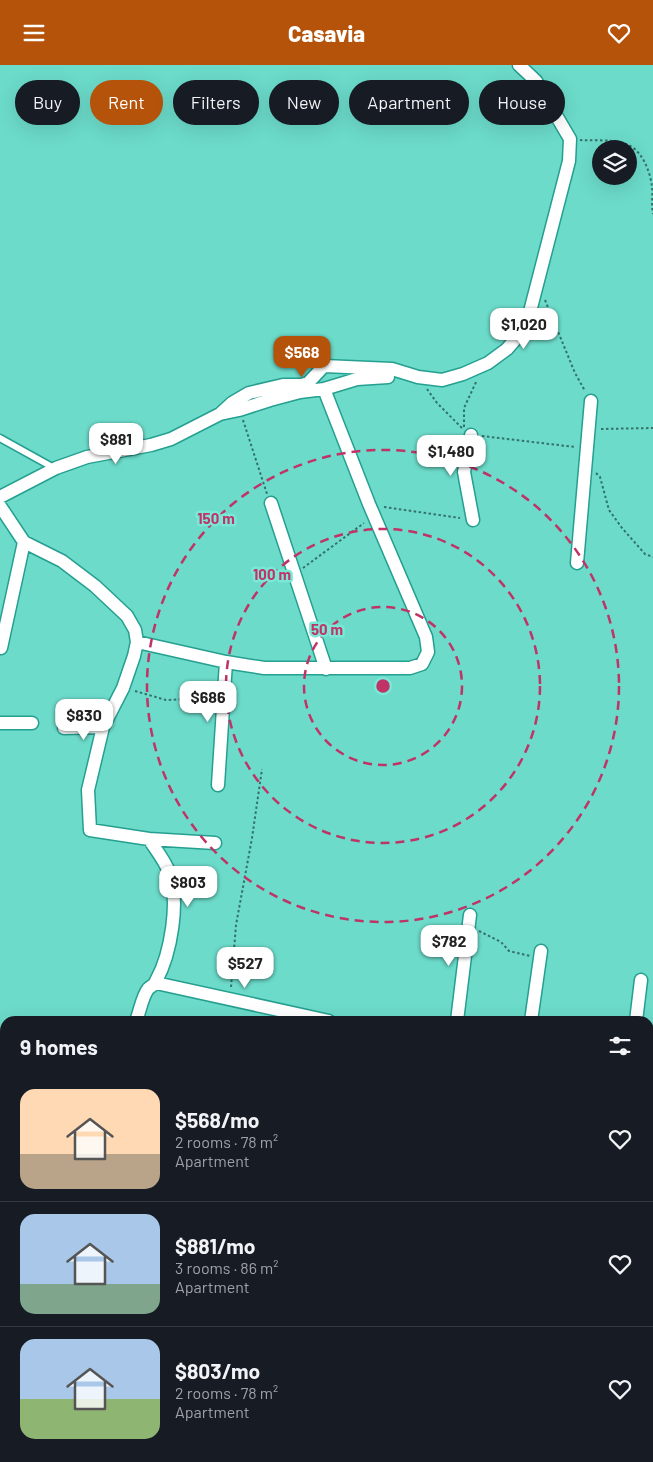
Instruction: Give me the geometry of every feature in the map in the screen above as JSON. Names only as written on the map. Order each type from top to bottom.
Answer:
[{"type":"street","points":[[220,414],[239,410],[300,389],[324,366],[392,369],[418,377],[442,380],[464,374],[488,363],[507,349],[526,327],[539,283],[569,161],[570,139],[536,81],[519,65]]},
{"type":"street","points":[[0,497],[56,468],[86,457],[152,445],[172,439],[220,414],[232,403],[249,393],[283,385],[300,389],[324,389],[357,379],[388,377]]},
{"type":"street","points":[[138,642],[226,662],[264,668],[410,668],[422,664],[428,652],[426,637],[371,510],[324,389]]},
{"type":"street","points":[[577,563],[591,401]]},
{"type":"street","points":[[472,435],[464,472],[473,520]]},
{"type":"street","points":[[270,503],[326,669]]},
{"type":"street","points":[[0,506],[24,542],[62,561],[95,586],[127,617],[135,630],[138,642],[123,688],[103,727],[88,790],[90,830],[149,839],[215,843]]},
{"type":"street","points":[[0,648],[24,542]]},
{"type":"street","points":[[218,785],[226,662]]},
{"type":"street","points":[[0,723],[32,723]]},
{"type":"street","points":[[64,728],[103,727]]},
{"type":"street","points":[[138,1016],[148,988],[156,983],[168,944],[175,910],[174,887],[168,870],[149,839]]},
{"type":"street","points":[[457,1016],[469,920]]},
{"type":"street","points":[[532,1016],[541,955]]},
{"type":"street","points":[[637,1016],[641,980]]},
{"type":"street","points":[[156,983],[305,1016]]},
{"type":"lane","points":[[0,439],[56,468]]},
{"type":"path","points":[[570,139],[626,143],[638,152],[649,174],[652,187],[653,214]]},
{"type":"path","points":[[539,283],[577,378],[591,401]]},
{"type":"path","points":[[418,377],[437,403],[464,429],[464,408],[474,385],[488,363]]},
{"type":"path","points":[[239,410],[270,503]]},
{"type":"path","points":[[589,429],[653,428]]},
{"type":"path","points":[[472,435],[586,454],[600,477],[609,510],[645,554],[653,557]]},
{"type":"path","points":[[295,575],[371,510],[473,520]]},
{"type":"path","points":[[123,688],[166,700],[224,697]]},
{"type":"path","points":[[230,1000],[236,925],[262,769]]},
{"type":"path","points":[[469,920],[509,951],[541,955]]}]
